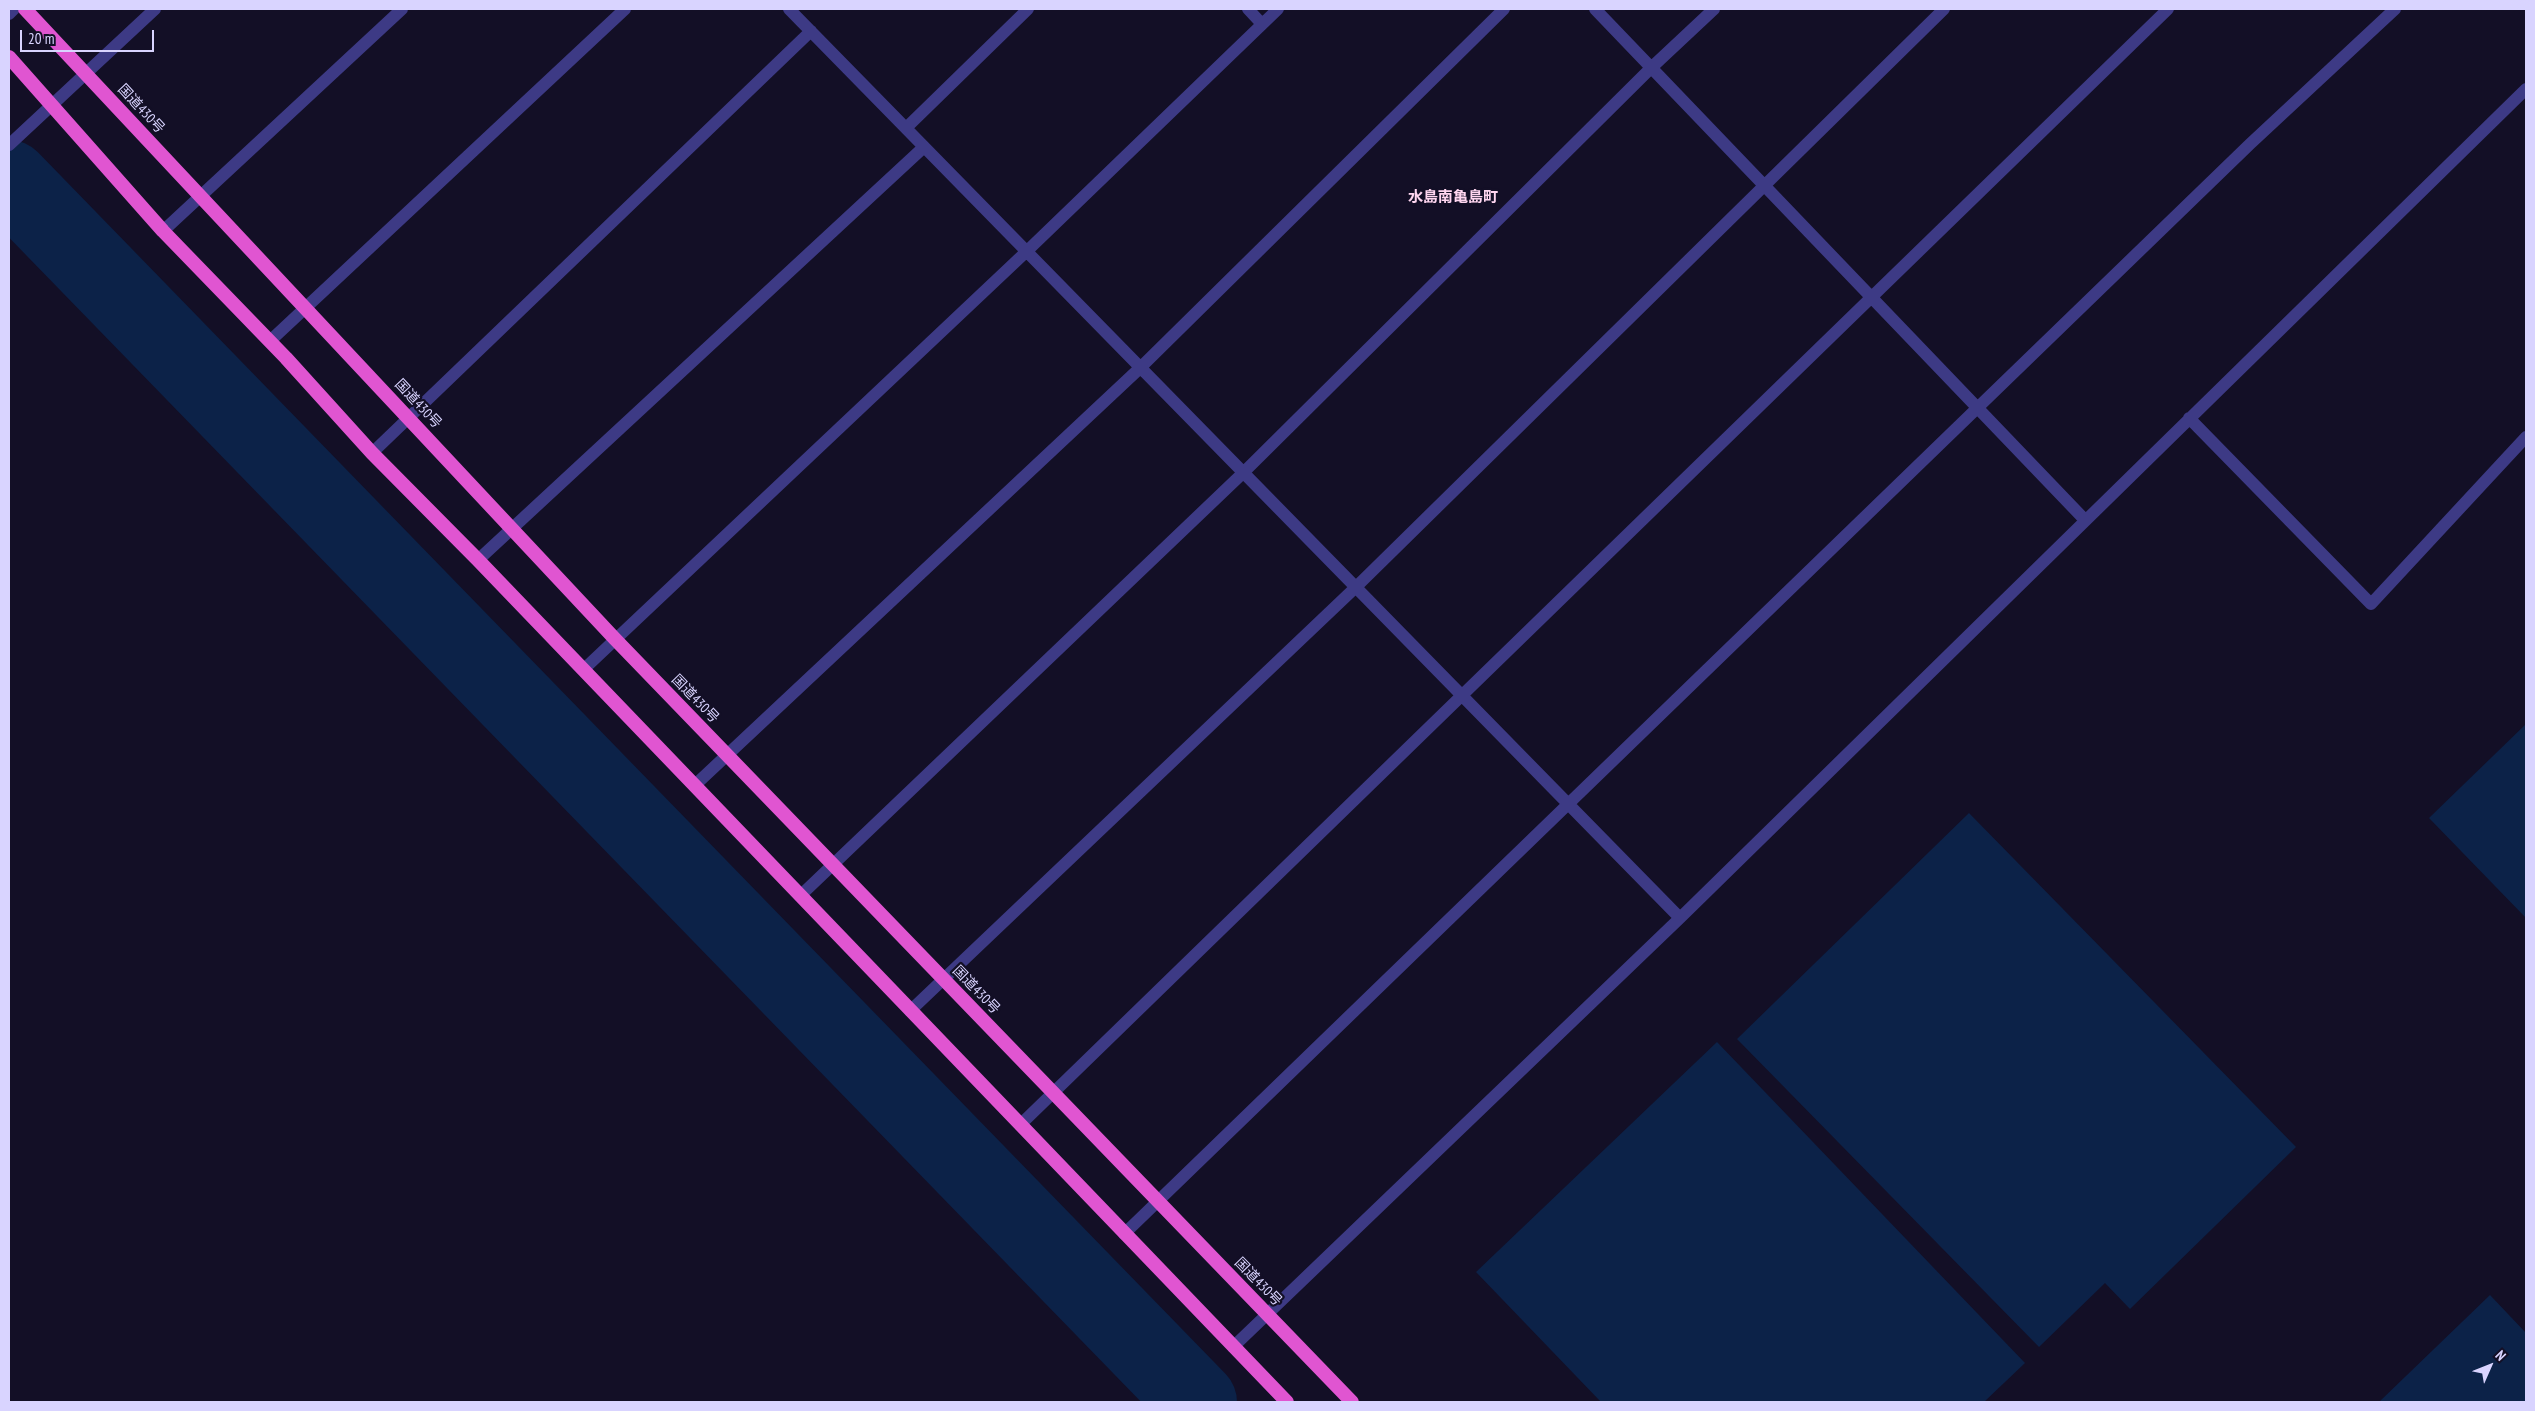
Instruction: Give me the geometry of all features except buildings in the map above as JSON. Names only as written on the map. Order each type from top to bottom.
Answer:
[{"type":"highway","name":"国道430号","points":[[25,9],[615,639],[1352,1402]]},
{"type":"highway","points":[[9,57],[162,231],[270,341],[372,453],[478,560],[1233,1348],[1287,1402]]},
{"type":"street","points":[[9,14],[14,9]]},
{"type":"street","points":[[9,145],[155,9]]},
{"type":"street","points":[[162,231],[402,9]]},
{"type":"street","points":[[270,341],[625,9]]},
{"type":"street","points":[[789,9],[1680,918]]},
{"type":"street","points":[[906,128],[1028,9]]},
{"type":"street","points":[[1248,9],[1262,24]]},
{"type":"street","points":[[583,670],[1027,251],[1278,9]]},
{"type":"street","points":[[694,786],[1140,368],[1504,9]]},
{"type":"street","points":[[1595,9],[2085,520]]},
{"type":"street","points":[[800,896],[1244,472],[1651,68],[1714,9]]},
{"type":"street","points":[[910,1011],[1356,586],[1944,9]]},
{"type":"street","points":[[1020,1125],[1461,694],[1872,298],[2168,9]]},
{"type":"street","points":[[1124,1234],[2250,144],[2395,9]]},
{"type":"street","points":[[372,453],[811,31]]},
{"type":"street","points":[[1233,1348],[1680,918],[2526,89]]},
{"type":"street","points":[[478,560],[924,147]]},
{"type":"street","points":[[2189,418],[2371,604],[2526,437]]},
{"type":"water","points":[[2526,724],[2526,918],[2429,818]]},
{"type":"water","points":[[1969,813],[2296,1147],[2130,1309],[2105,1283],[2039,1347],[1737,1039]]},
{"type":"water","points":[[1717,1042],[2025,1363],[1984,1402],[1601,1402],[1476,1272]]},
{"type":"water","points":[[2490,1295],[2526,1333],[2526,1402],[2379,1402]]},
{"type":"waterway","points":[[9,180],[1197,1402]]},
{"type":"waterway","points":[[9,222],[1162,1402]]},
{"type":"district","name":"水島南亀島町","points":[[1453,198]]}]
